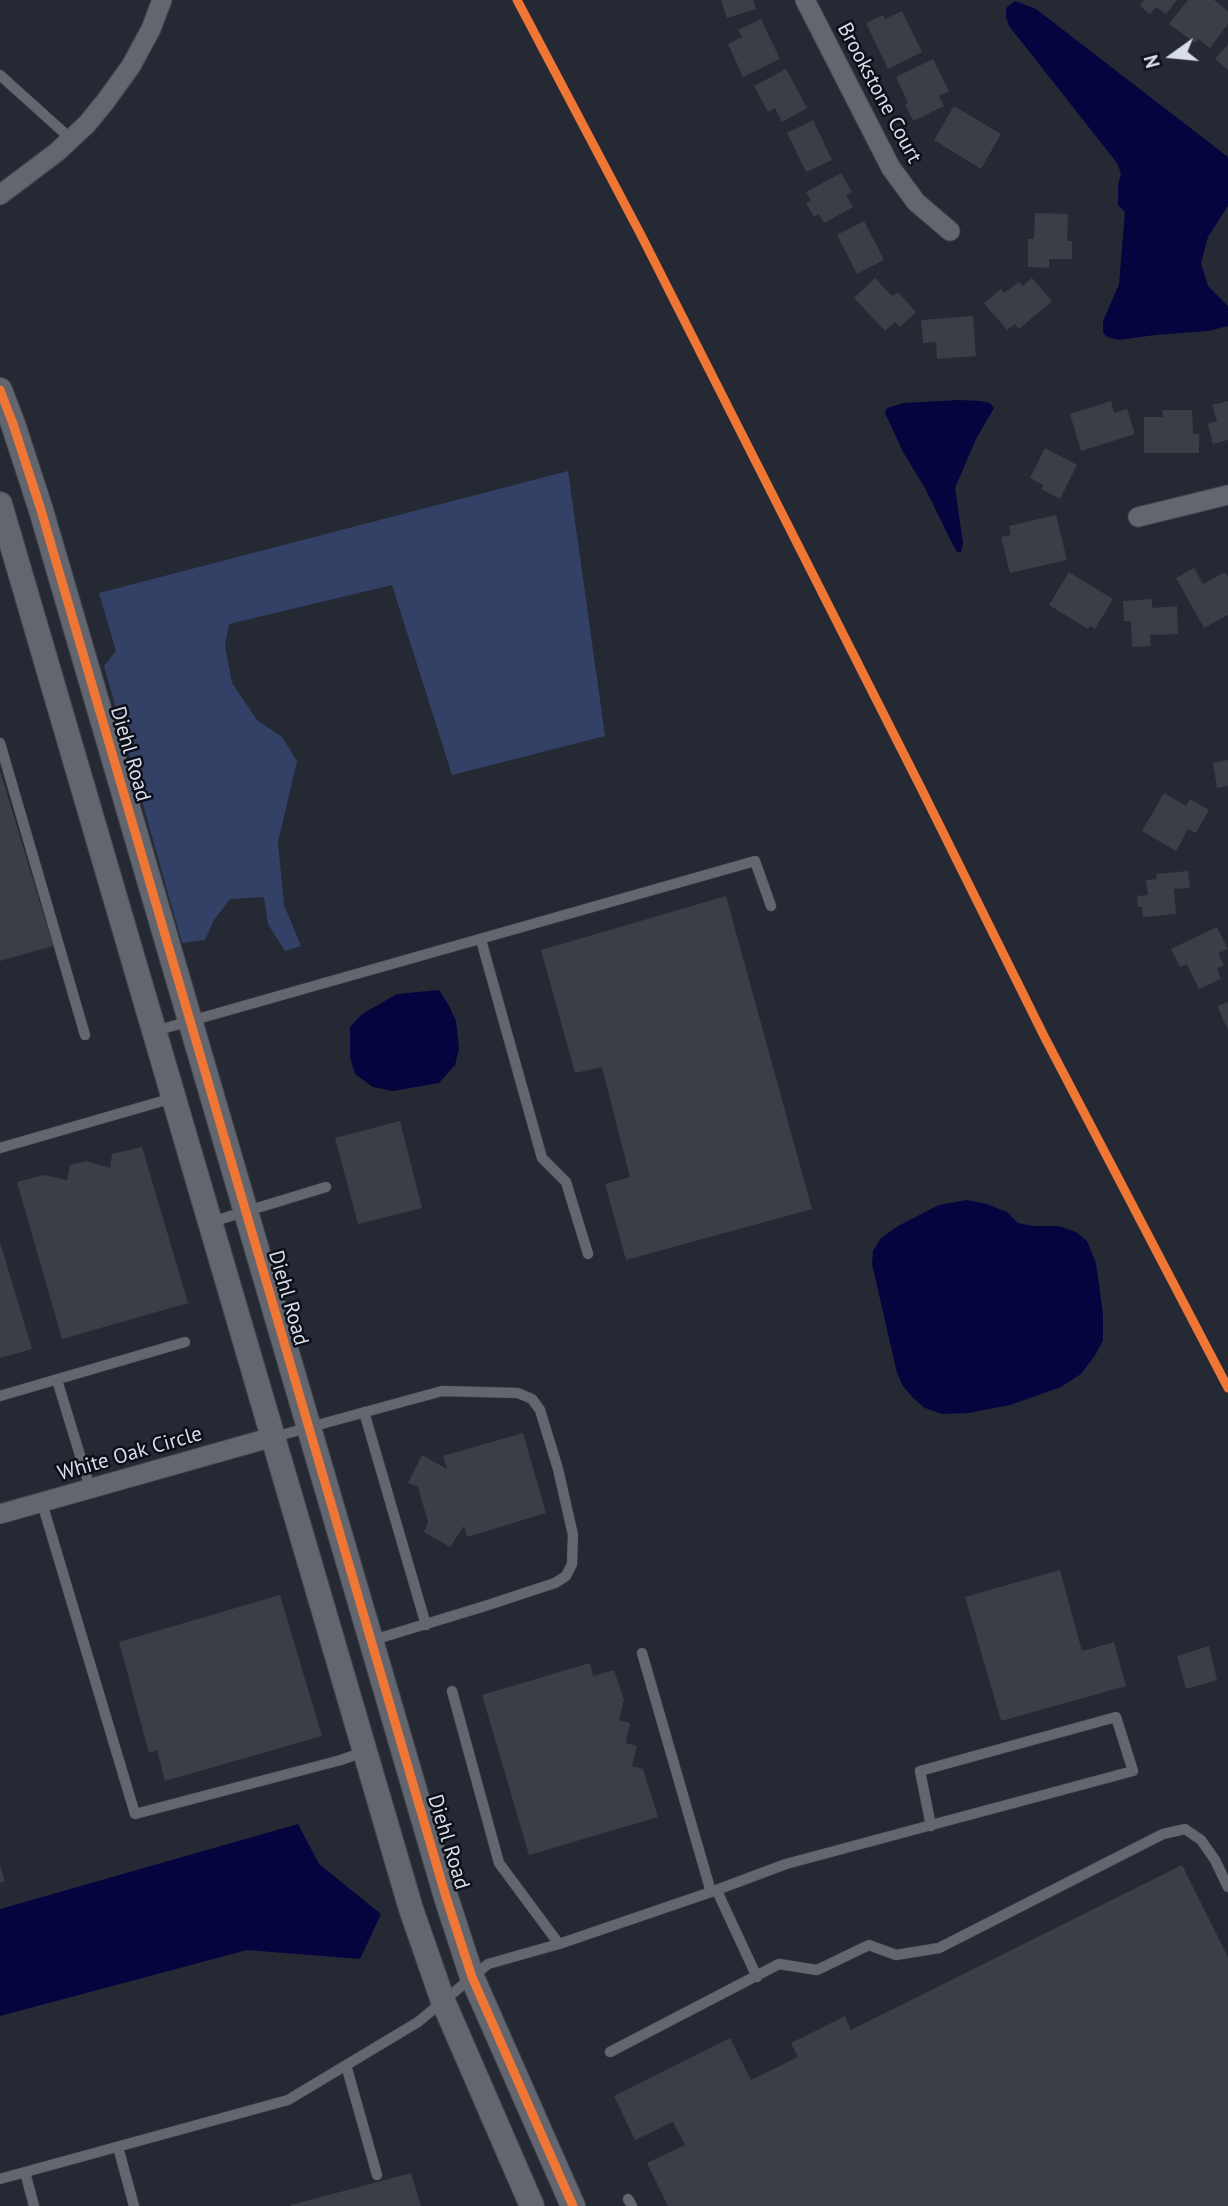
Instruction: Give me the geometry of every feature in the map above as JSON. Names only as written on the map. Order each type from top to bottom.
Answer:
[{"type":"street","points":[[0,195],[57,152],[105,102],[131,66],[162,0]]},
{"type":"street","name":"Brookstone Court","points":[[805,0],[891,168],[916,202],[950,231]]},
{"type":"street","name":"Diehl Road","points":[[0,390],[41,510],[446,1897],[472,1977],[573,2206]]},
{"type":"street","points":[[1138,517],[1228,495]]},
{"type":"street","points":[[0,504],[411,1909],[443,2001],[532,2206]]},
{"type":"street","name":"White Oak Circle","points":[[0,1514],[273,1437]]},
{"type":"lane","points":[[0,75],[71,139]]},
{"type":"lane","points":[[0,743],[85,1035]]},
{"type":"lane","points":[[154,1031],[755,861],[771,906]]},
{"type":"lane","points":[[481,940],[542,1158],[566,1182],[589,1254]]},
{"type":"lane","points":[[0,1148],[174,1098]]},
{"type":"lane","points":[[210,1222],[327,1187]]},
{"type":"lane","points":[[0,1396],[185,1342]]},
{"type":"lane","points":[[58,1380],[90,1488]]},
{"type":"lane","points":[[273,1437],[442,1391],[518,1394],[532,1399],[540,1410],[558,1469],[573,1535],[572,1564],[566,1576],[555,1583],[370,1642]]},
{"type":"lane","points":[[364,1412],[426,1625]]},
{"type":"lane","points":[[42,1503],[135,1814],[341,1760],[366,1751]]},
{"type":"lane","points":[[642,1653],[714,1892],[757,1977]]},
{"type":"lane","points":[[452,1690],[499,1863],[559,1944]]},
{"type":"lane","points":[[0,2179],[288,2100],[418,2022],[488,1964],[559,1944],[714,1892],[786,1864],[931,1826],[1133,1772],[1116,1717],[920,1771],[931,1826]]},
{"type":"lane","points":[[610,2052],[779,1964],[817,1970],[869,1945],[896,1955],[939,1948],[1163,1834],[1185,1829],[1201,1840],[1228,1888]]},
{"type":"lane","points":[[346,2065],[377,2175]]},
{"type":"lane","points":[[118,2147],[134,2206]]},
{"type":"lane","points":[[25,2172],[34,2206]]},
{"type":"shaded area","points":[[1015,1],[1036,9],[1228,157],[1228,206],[1208,237],[1201,263],[1208,286],[1228,306],[1228,326],[1208,331],[1119,340],[1103,333],[1103,321],[1119,284],[1125,212],[1118,205],[1121,173],[1117,163],[1009,26],[1006,8]]},
{"type":"shaded area","points":[[959,400],[990,403],[994,408],[976,439],[955,488],[963,543],[961,552],[957,552],[885,413],[887,408],[904,403]]},
{"type":"shaded area","points":[[568,471],[605,736],[452,775],[392,585],[229,624],[225,645],[232,683],[257,720],[282,737],[297,761],[278,842],[284,905],[301,946],[285,951],[268,924],[264,897],[230,899],[214,920],[205,940],[182,943],[104,666],[116,651],[99,593]]},
{"type":"shaded area","points":[[439,990],[456,1021],[459,1049],[455,1065],[439,1083],[393,1091],[373,1087],[355,1074],[350,1057],[350,1027],[362,1014],[397,994]]},
{"type":"shaded area","points":[[967,1200],[1007,1212],[1018,1223],[1059,1226],[1076,1232],[1087,1241],[1096,1263],[1103,1314],[1103,1340],[1081,1374],[1061,1387],[1010,1405],[969,1413],[942,1414],[925,1408],[913,1398],[897,1373],[872,1264],[873,1251],[881,1238],[898,1226],[939,1205]]},
{"type":"shaded area","points":[[298,1824],[319,1864],[381,1914],[360,1959],[247,1950],[0,2016],[0,1909]]},
{"type":"building","points":[[721,0],[753,0],[756,9],[727,18]]},
{"type":"building","points":[[1144,0],[1177,0],[1166,14],[1156,7],[1150,14],[1140,6]]},
{"type":"building","points":[[1188,0],[1214,0],[1228,11],[1228,24],[1210,48],[1198,39],[1195,43],[1169,24]]},
{"type":"building","points":[[902,11],[922,52],[888,69],[866,23],[883,15],[885,19]]},
{"type":"building","points":[[761,19],[780,59],[743,77],[728,44],[742,37],[738,30]]},
{"type":"building","points":[[1228,44],[1228,70],[1215,59]]},
{"type":"building","points":[[933,59],[949,91],[939,96],[944,106],[913,121],[896,77]]},
{"type":"building","points":[[786,69],[807,108],[782,122],[775,108],[768,112],[754,86]]},
{"type":"building","points":[[954,106],[1001,134],[981,169],[934,140]]},
{"type":"building","points":[[813,120],[832,160],[806,172],[787,133]]},
{"type":"building","points":[[841,173],[852,192],[846,195],[853,207],[824,223],[819,214],[814,217],[806,203],[811,201],[806,192]]},
{"type":"building","points":[[1035,213],[1068,214],[1067,241],[1072,241],[1072,259],[1049,259],[1049,268],[1028,267],[1028,239],[1034,239]]},
{"type":"building","points":[[864,221],[884,260],[857,274],[837,235]]},
{"type":"building","points":[[875,278],[892,296],[898,292],[916,312],[900,327],[895,322],[885,331],[854,298]]},
{"type":"building","points":[[1032,278],[1052,301],[1019,329],[1015,324],[1007,330],[984,303],[1001,289],[1004,293],[1019,282],[1023,286]]},
{"type":"building","points":[[973,316],[976,356],[937,359],[936,342],[923,343],[921,320]]},
{"type":"building","points":[[1111,401],[1114,413],[1127,409],[1135,434],[1081,451],[1070,414]]},
{"type":"building","points":[[1228,401],[1228,440],[1213,444],[1208,424],[1217,421],[1212,405]]},
{"type":"building","points":[[1162,410],[1192,410],[1193,434],[1199,434],[1199,453],[1144,453],[1144,417],[1163,417]]},
{"type":"building","points":[[1045,448],[1077,465],[1060,499],[1041,489],[1043,485],[1030,478]]},
{"type":"building","points":[[1056,515],[1067,560],[1010,573],[1001,537],[1011,535],[1009,526]]},
{"type":"building","points":[[1194,568],[1203,584],[1225,572],[1228,577],[1228,615],[1204,628],[1176,578]]},
{"type":"building","points":[[1069,572],[1113,599],[1095,629],[1090,626],[1088,629],[1049,605]]},
{"type":"building","points":[[1152,599],[1152,608],[1177,606],[1178,634],[1150,635],[1151,646],[1132,647],[1131,621],[1124,621],[1123,601]]},
{"type":"building","points":[[1228,760],[1228,786],[1217,788],[1213,763]]},
{"type":"building","points":[[0,770],[53,946],[0,961]]},
{"type":"building","points":[[1164,793],[1186,806],[1190,799],[1209,810],[1196,833],[1188,829],[1176,851],[1142,831]]},
{"type":"building","points":[[1188,871],[1190,888],[1174,889],[1176,914],[1143,917],[1137,896],[1148,895],[1146,880],[1157,879],[1156,874]]},
{"type":"building","points":[[726,896],[812,1209],[626,1260],[605,1184],[630,1177],[602,1067],[575,1073],[541,950]]},
{"type":"building","points":[[1217,927],[1228,949],[1218,953],[1224,965],[1217,969],[1221,979],[1199,989],[1187,964],[1180,967],[1171,949]]},
{"type":"building","points":[[1228,1002],[1228,1030],[1217,1006]]},
{"type":"building","points":[[400,1121],[422,1208],[358,1224],[335,1138]]},
{"type":"building","points":[[142,1147],[188,1303],[62,1339],[17,1182],[44,1175],[67,1180],[70,1165],[86,1161],[110,1168],[112,1154]]},
{"type":"building","points":[[0,1242],[32,1349],[0,1358]]},
{"type":"building","points":[[523,1433],[546,1513],[467,1537],[464,1526],[450,1547],[424,1532],[428,1522],[418,1487],[408,1483],[422,1455],[447,1469],[443,1456]]},
{"type":"building","points":[[1060,1570],[1082,1651],[1114,1642],[1126,1686],[1001,1721],[965,1597]]},
{"type":"building","points":[[280,1595],[322,1736],[165,1781],[157,1750],[149,1753],[119,1642]]},
{"type":"building","points":[[1209,1646],[1217,1680],[1186,1689],[1177,1656]]},
{"type":"building","points":[[590,1663],[593,1676],[614,1670],[624,1700],[619,1720],[630,1723],[626,1743],[637,1746],[632,1766],[643,1769],[658,1817],[529,1855],[482,1695]]},
{"type":"building","points":[[1182,1865],[1228,1957],[1228,2206],[668,2206],[647,2163],[685,2145],[673,2122],[635,2140],[614,2096],[730,2038],[751,2080],[798,2057],[791,2043],[845,2016],[851,2030]]},
{"type":"building","points":[[0,1866],[5,1881],[0,1883]]},
{"type":"building","points":[[411,2173],[421,2206],[291,2206],[291,2205]]},
{"type":"cycle path","points":[[517,0],[641,235],[1045,1038],[1228,1388]]},
{"type":"cycle path","points":[[0,390],[41,510],[446,1897],[472,1977],[573,2206]]}]
